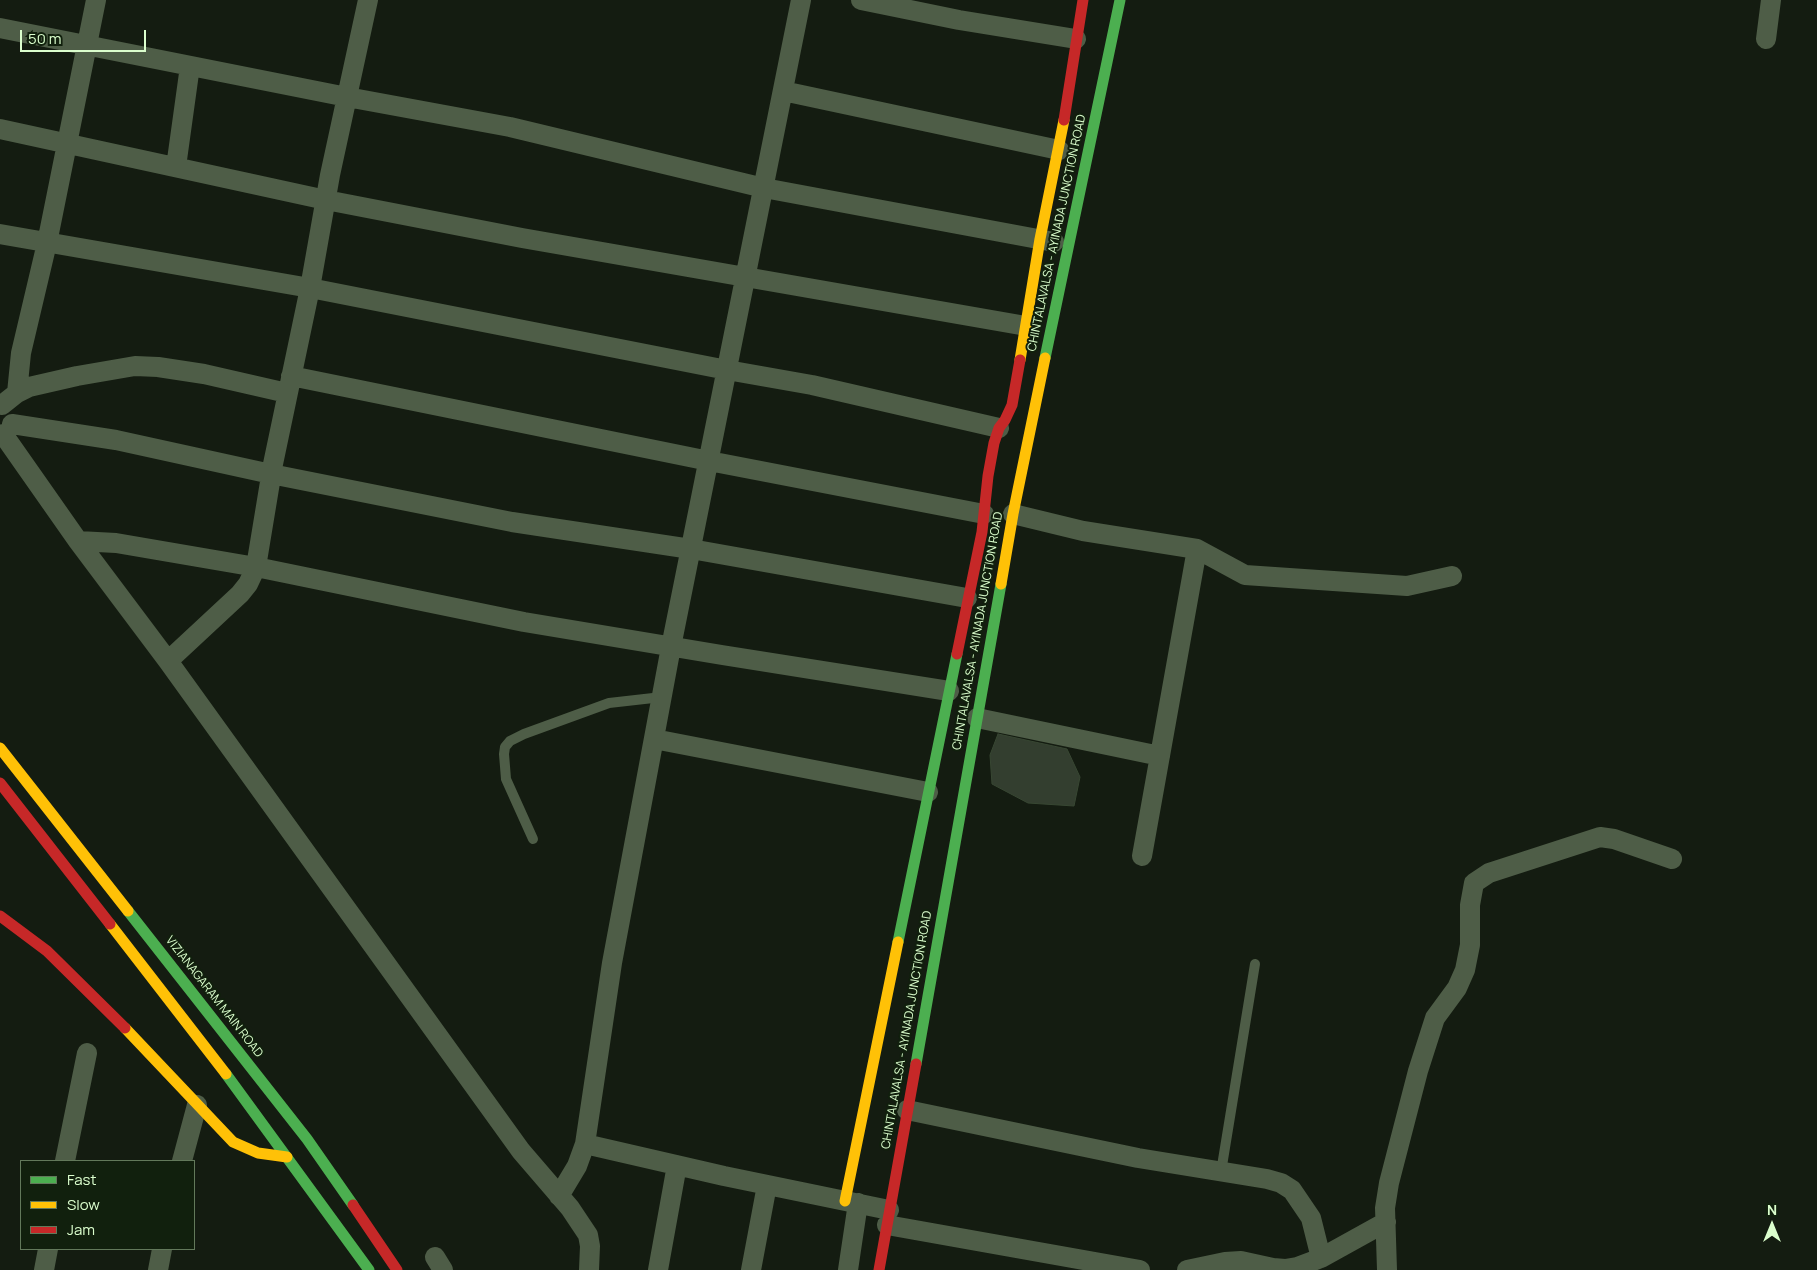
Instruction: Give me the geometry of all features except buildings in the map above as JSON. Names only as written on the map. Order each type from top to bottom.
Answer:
[{"type":"main road","points":[[851,1202],[928,792],[984,514],[994,443],[999,428],[1012,404],[1040,239],[1059,150],[1083,0]]},
{"type":"main road","name":"CHINTALAVALSA - AYINADA JUNCTION ROAD","points":[[879,1270],[1013,514],[1120,0]]},
{"type":"main road","name":"VIZIANAGARAM MAIN ROAD","points":[[0,748],[307,1139],[397,1270]]},
{"type":"main road","points":[[0,783],[202,1041],[369,1270]]},
{"type":"main road","points":[[0,916],[47,951],[238,1145],[258,1153],[287,1157]]},
{"type":"street","points":[[5,431],[11,413],[6,401],[21,353],[46,243],[96,0]]},
{"type":"street","points":[[559,1196],[577,1166],[585,1144],[612,963],[671,647],[801,0]]},
{"type":"street","points":[[861,0],[959,20],[1076,39]]},
{"type":"street","points":[[1766,39],[1770,0]]},
{"type":"street","points":[[168,661],[240,594],[248,584],[256,567],[271,474],[310,288],[364,1]]},
{"type":"street","points":[[0,28],[347,97],[510,127],[764,188],[1069,244]]},
{"type":"street","points":[[176,167],[190,66]]},
{"type":"street","points":[[783,91],[1059,150]]},
{"type":"street","points":[[0,129],[326,200],[522,238],[1026,326]]},
{"type":"street","points":[[0,234],[310,288],[812,385],[999,428]]},
{"type":"street","points":[[6,401],[29,387],[77,376],[135,366],[158,367],[289,384],[709,461],[984,514]]},
{"type":"street","points":[[5,431],[116,440],[271,474],[512,522],[691,549],[967,598]]},
{"type":"street","points":[[5,431],[78,541],[168,661],[492,1112],[521,1151],[570,1208],[588,1235],[590,1246],[589,1270]]},
{"type":"street","points":[[1013,514],[1083,531],[1197,548],[1246,575],[1407,586],[1452,576]]},
{"type":"street","points":[[78,541],[116,544],[256,567],[524,622],[949,691]]},
{"type":"street","points":[[1142,856],[1197,548]]},
{"type":"street","points":[[977,718],[1160,756]]},
{"type":"street","points":[[654,739],[928,792]]},
{"type":"street","points":[[1387,1270],[1385,1208],[1389,1183],[1418,1071],[1435,1018],[1456,988],[1465,970],[1470,946],[1470,905],[1474,883],[1489,873],[1600,837],[1614,839],[1672,859]]},
{"type":"street","points":[[65,1160],[87,1053]]},
{"type":"street","points":[[182,1160],[197,1105]]},
{"type":"street","points":[[907,1110],[1138,1158],[1267,1179],[1281,1184],[1292,1190],[1311,1218],[1321,1258]]},
{"type":"street","points":[[585,1144],[851,1202],[888,1217],[1140,1270]]},
{"type":"street","points":[[658,1270],[677,1165]]},
{"type":"street","points":[[751,1270],[767,1185]]},
{"type":"street","points":[[848,1270],[851,1202]]},
{"type":"street","points":[[1187,1270],[1224,1262],[1241,1261],[1273,1268],[1286,1269],[1297,1267],[1321,1258],[1386,1222]]},
{"type":"street","points":[[44,1270],[48,1250]]},
{"type":"street","points":[[158,1270],[162,1250]]},
{"type":"lane","points":[[533,839],[506,779],[504,754],[510,741],[524,734],[609,703],[662,697]]},
{"type":"lane","points":[[1221,1172],[1255,964]]},
{"type":"traffic: fast","points":[[1045,358],[1120,0]]},
{"type":"traffic: fast","points":[[916,1064],[1001,584]]},
{"type":"traffic: fast","points":[[898,942],[957,654]]},
{"type":"traffic: fast","points":[[128,911],[307,1139],[353,1205]]},
{"type":"traffic: fast","points":[[226,1074],[369,1270]]},
{"type":"traffic: slow","points":[[1020,360],[1040,239],[1064,120]]},
{"type":"traffic: slow","points":[[1001,584],[1013,514],[1045,358]]},
{"type":"traffic: slow","points":[[0,748],[128,911]]},
{"type":"traffic: slow","points":[[110,924],[226,1074]]},
{"type":"traffic: slow","points":[[845,1201],[898,942]]},
{"type":"traffic: slow","points":[[125,1028],[233,1142],[258,1153],[287,1157]]},
{"type":"traffic: jam","points":[[1064,120],[1083,0]]},
{"type":"traffic: jam","points":[[957,654],[982,532],[988,476],[994,443],[999,428],[1012,405],[1020,360]]},
{"type":"traffic: jam","points":[[0,783],[110,924]]},
{"type":"traffic: jam","points":[[0,916],[47,951],[125,1028]]},
{"type":"traffic: jam","points":[[879,1270],[916,1064]]},
{"type":"traffic: jam","points":[[353,1205],[397,1270]]}]
